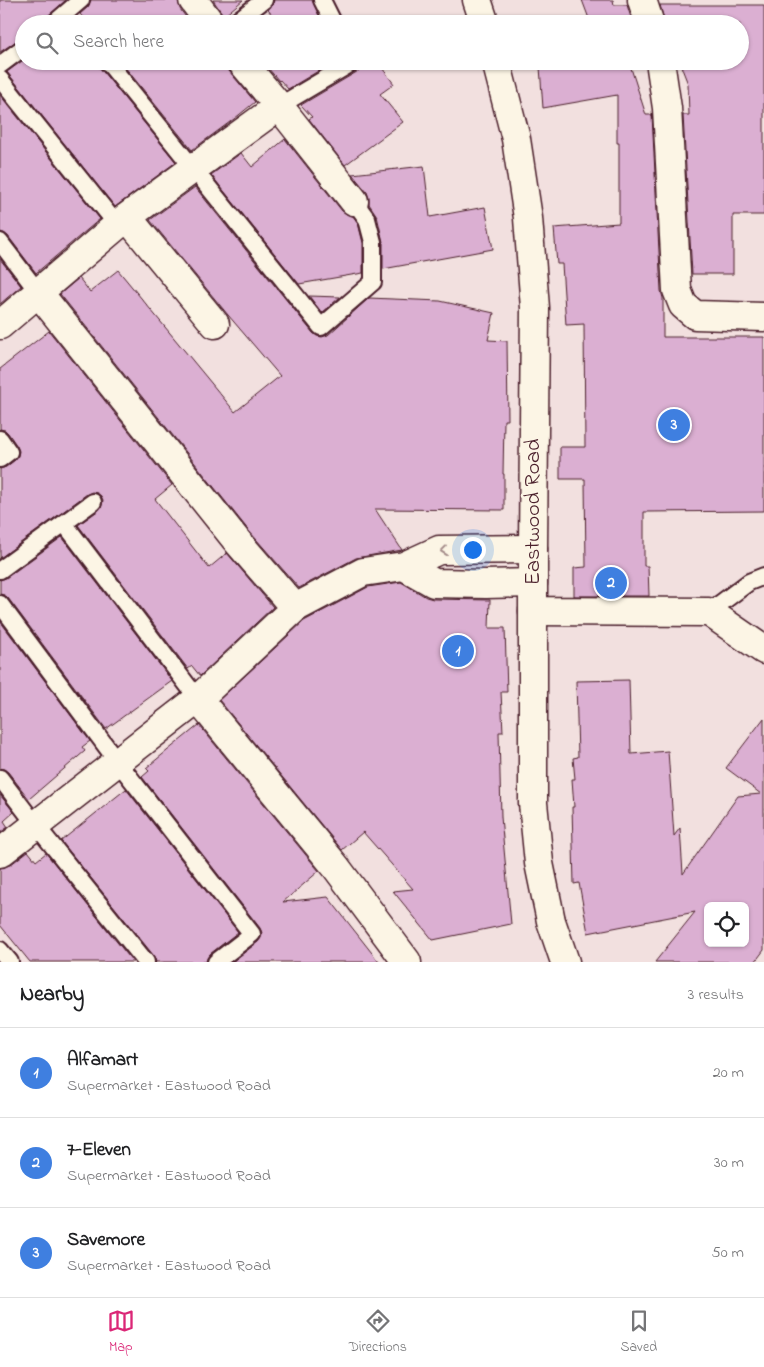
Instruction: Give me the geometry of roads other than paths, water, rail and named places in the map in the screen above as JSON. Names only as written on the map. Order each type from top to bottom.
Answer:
[{"type":"street","points":[[193,0],[204,15]]},
{"type":"street","points":[[477,0],[482,15]]},
{"type":"street","points":[[642,0],[647,15]]},
{"type":"street","points":[[249,70],[354,200]]},
{"type":"street","name":"Eastwood Road","points":[[498,70],[516,139],[528,218],[535,308],[533,803],[539,863],[551,921],[565,962]]},
{"type":"street","points":[[661,70],[667,108],[677,290],[683,305],[694,315],[764,317]]},
{"type":"street","points":[[0,325],[122,221],[279,106]]},
{"type":"street","points":[[122,221],[216,324]]},
{"type":"street","points":[[38,292],[237,541],[295,608]]},
{"type":"street","points":[[0,853],[198,699],[295,608],[362,572],[404,566],[439,550],[533,549]]},
{"type":"street","points":[[404,566],[434,583],[533,583]]},
{"type":"street","points":[[533,611],[709,612],[764,650]]},
{"type":"street","points":[[198,699],[336,867],[407,962]]},
{"type":"lane","points":[[74,15],[81,0]]},
{"type":"lane","points":[[245,15],[264,0]]},
{"type":"lane","points":[[322,0],[330,15]]},
{"type":"lane","points":[[0,65],[15,53]]},
{"type":"lane","points":[[114,70],[321,327],[373,282],[373,242],[367,219],[354,200]]},
{"type":"lane","points":[[279,106],[340,70]]},
{"type":"lane","points":[[0,79],[122,221]]},
{"type":"lane","points":[[0,242],[38,292]]},
{"type":"lane","points":[[0,439],[9,452],[0,459]]},
{"type":"lane","points":[[0,570],[92,502]]},
{"type":"lane","points":[[64,523],[198,699]]},
{"type":"lane","points":[[709,612],[749,582],[763,577]]},
{"type":"lane","points":[[0,604],[117,761],[252,934],[216,962]]},
{"type":"lane","points":[[0,778],[146,962]]},
{"type":"lane","points":[[0,950],[10,962]]},
{"type":"place","name":"Savemore","points":[[674,425]]},
{"type":"place","name":"7-Eleven","points":[[611,583]]},
{"type":"place","name":"Alfamart","points":[[458,651]]}]
